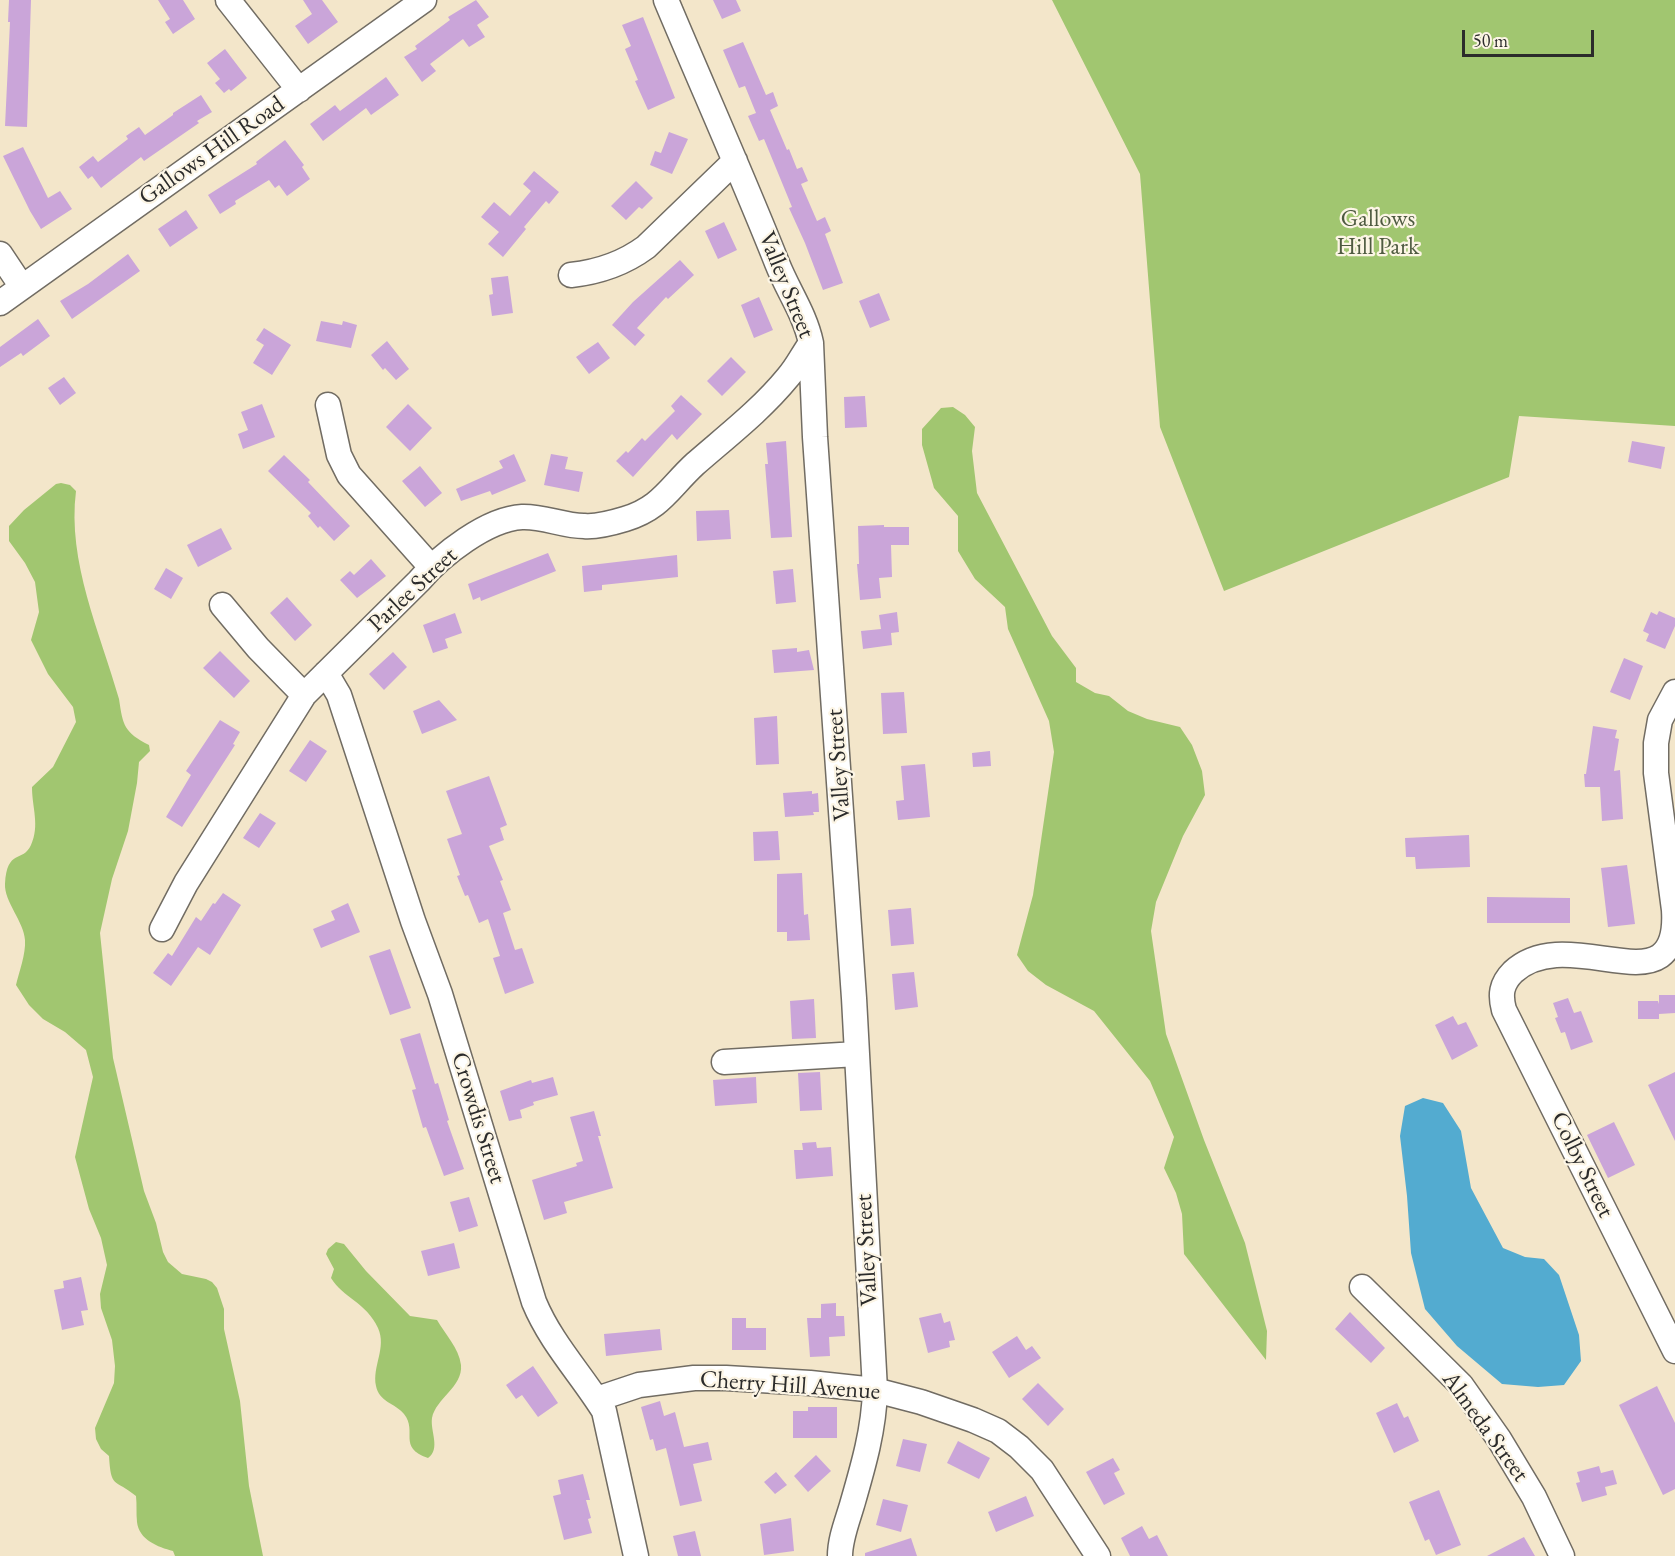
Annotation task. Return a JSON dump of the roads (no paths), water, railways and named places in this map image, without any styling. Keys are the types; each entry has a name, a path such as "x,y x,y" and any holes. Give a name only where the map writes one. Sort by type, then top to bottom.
{"street":[{"path":"228,0 299,90"},
{"name":"Gallows Hill Road","path":"0,303 424,0"},
{"name":"Valley Street","path":"666,0 784,282 808,328 811,343 815,437 857,1054 874,1389 874,1408 866,1454 843,1534 840,1556"},
{"path":"571,275 605,269 634,256 735,161"},
{"path":"0,254 22,286"},
{"name":"Parlee Street","path":"162,929 186,883 304,694 431,567 478,534 508,519 523,517 585,526 626,519 646,510 661,501 693,467 767,400 790,375 811,343"},
{"path":"328,405 339,455 349,475 431,567"},
{"path":"222,605 258,648 304,694"},
{"name":"Crowdis Street","path":"326,673 339,695 413,921 440,994 534,1302 554,1343 604,1411 636,1556"},
{"name":"Colby Street","path":"1675,692 1660,720 1656,743 1656,773 1675,925 1667,950 1658,958 1630,962 1578,955 1542,957 1515,970 1507,978 1500,996 1504,1010 1675,1351"},
{"path":"724,1062 857,1054"},
{"name":"Almeda Street","path":"1362,1287 1410,1337 1461,1384 1499,1439 1534,1497 1562,1556"},
{"name":"Cherry Hill Avenue","path":"597,1399 639,1385 694,1378 800,1382 874,1389 896,1394 966,1417 998,1431 1012,1442 1042,1470 1098,1556"}],"water":[{"path":"1423,1098 1443,1103 1461,1131 1471,1188 1503,1248 1525,1257 1544,1259 1559,1275 1579,1335 1581,1361 1564,1385 1538,1387 1502,1384 1457,1346 1425,1309 1411,1253 1400,1136 1405,1106"}],"park label":[{"name":"Gallows Hill Park","path":"1378,233"}]}
